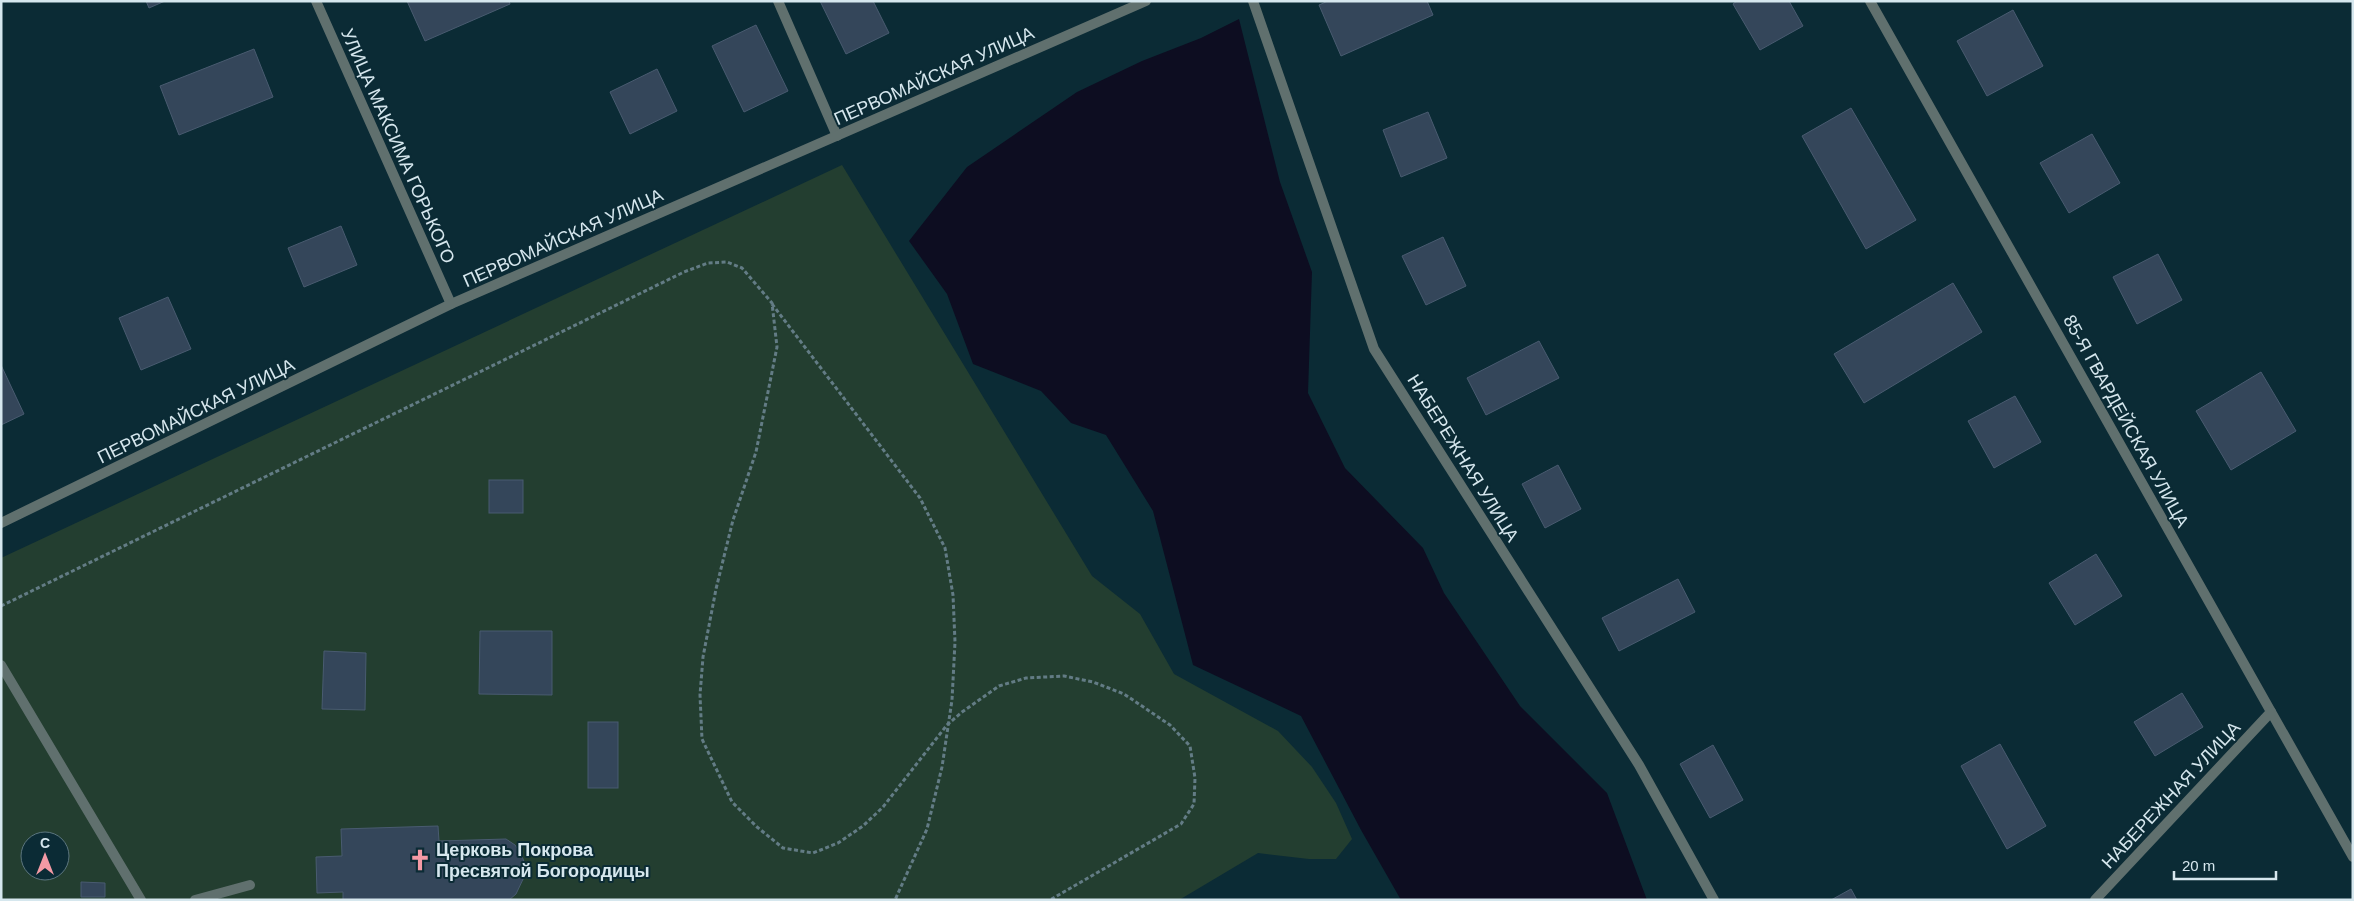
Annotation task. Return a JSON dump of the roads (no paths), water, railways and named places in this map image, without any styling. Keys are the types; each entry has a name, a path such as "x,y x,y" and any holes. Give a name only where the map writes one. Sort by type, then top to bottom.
{"street":[{"name":"УЛИЦА МАКСИМА ГОРЬКОГО","path":"316,1 451,304"},
{"path":"778,1 837,136"},
{"name":"ПЕРВОМАЙСКАЯ УЛИЦА","path":"1,523 451,304 1146,1"},
{"name":"НАБЕРЕЖНАЯ УЛИЦА","path":"1254,1 1374,349 1639,765 1714,900"},
{"name":"85-Я ГВАРДЕЙСКАЯ УЛИЦА","path":"1870,1 2353,857"},
{"path":"1,665 141,900"},
{"name":"НАБЕРЕЖНАЯ УЛИЦА","path":"2095,900 2271,712"},
{"path":"195,900 250,885"}],"water":[{"path":"1239,19 1280,182 1312,272 1308,393 1345,468 1423,548 1444,593 1520,706 1607,793 1647,900 1401,900 1361,830 1301,716 1193,665 1153,511 1106,435 1071,423 1041,391 973,364 947,294 909,241 967,167 1077,92 1142,61 1201,38"}],"place":[{"name":"Церковь Покрова Пресвятой Богородицы","path":"420,860"}]}
